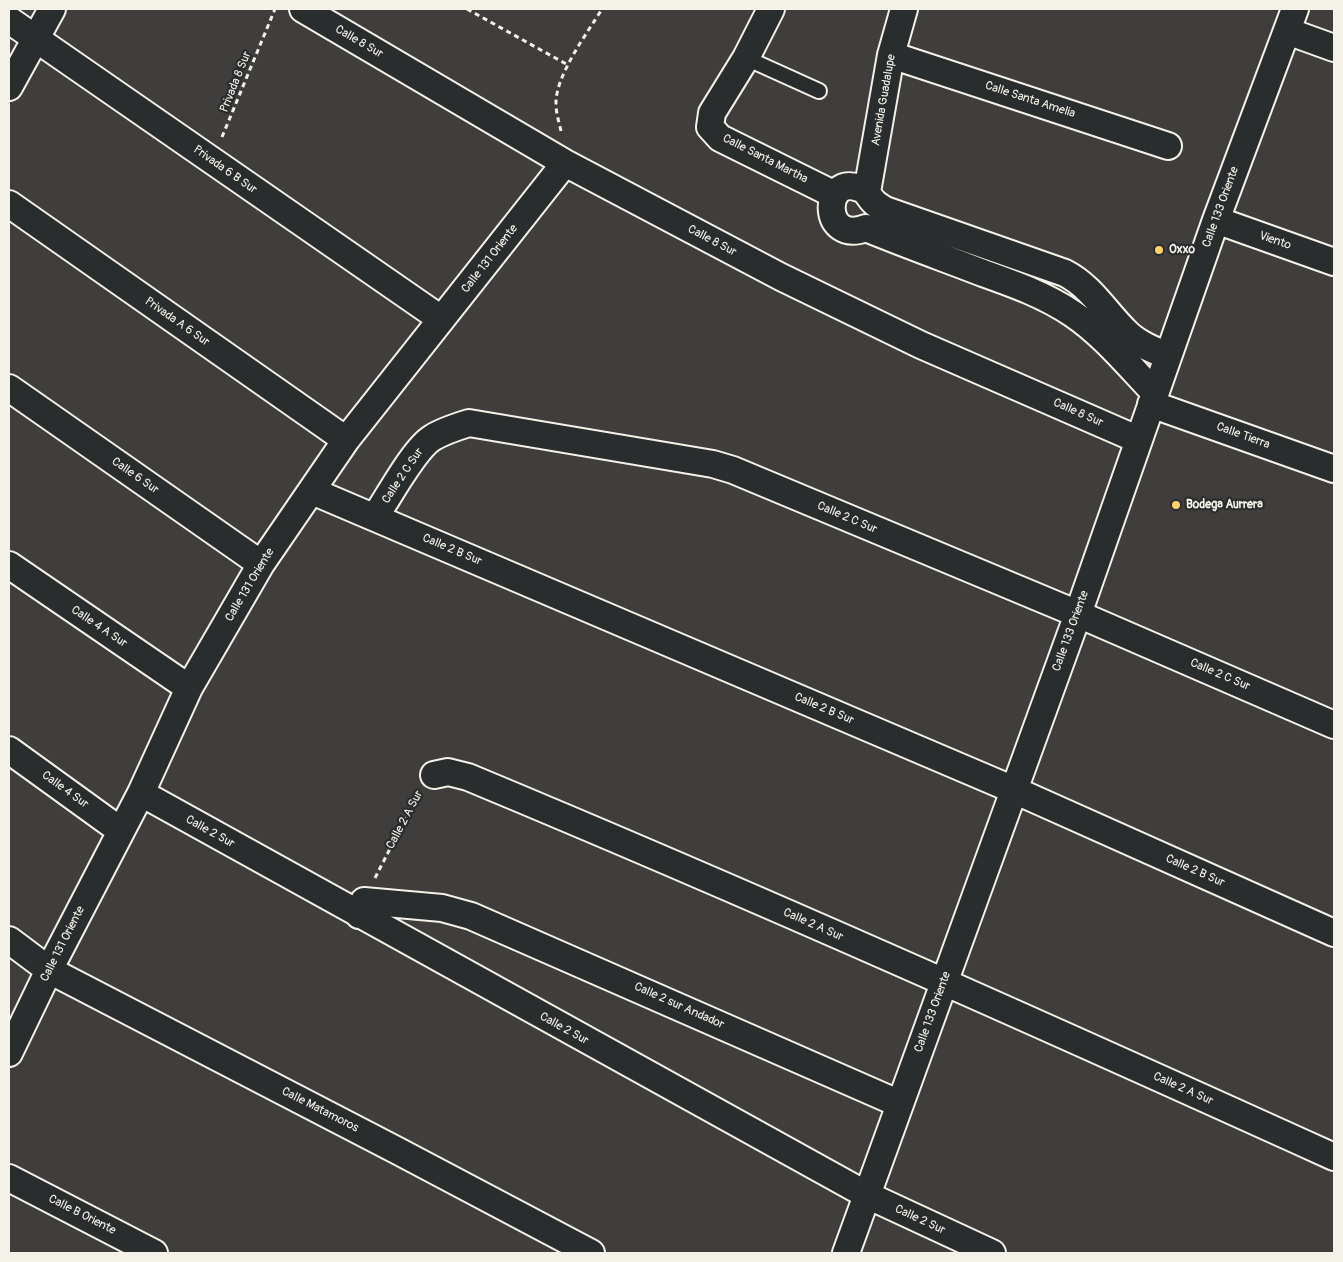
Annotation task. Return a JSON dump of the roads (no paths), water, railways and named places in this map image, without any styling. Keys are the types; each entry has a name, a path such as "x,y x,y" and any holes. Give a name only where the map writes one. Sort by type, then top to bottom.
{"street":[{"path":"9,15 12,9"},
{"path":"9,87 52,9"},
{"name":"Calle 8 Sur","path":"302,9 566,163 781,276 921,345 1139,440"},
{"name":"Calle Santa Martha","path":"771,9 746,58 712,113 710,126 720,138 833,202"},
{"name":"Avenida Guadalupe","path":"867,192 891,54 904,9"},
{"name":"Privada 6 B Sur","path":"9,20 442,319"},
{"path":"1291,20 1334,48"},
{"name":"Calle 133 Oriente","path":"846,1253 1078,614 1216,220 1291,20"},
{"name":"Calle Santa Amelia","path":"891,54 1168,146"},
{"name":"Calle 131 Oriente","path":"9,1053 49,970 141,793 189,688 261,564 346,440 566,163"},
{"path":"1153,398 1113,349 1086,323 1071,313 1035,293 866,228 858,230 844,228 837,223 833,202 842,189 850,186 859,187 867,192 873,202 885,210 1065,274 1078,280 1090,291 1128,334 1148,347 1168,356"},
{"name":"Privada A 6 Sur","path":"9,204 346,440"},
{"name":"Viento","path":"1216,220 1334,262"},
{"path":"1071,313 1090,291"},
{"name":"Calle 6 Sur","path":"9,388 261,564"},
{"name":"Calle Tierra","path":"1153,398 1334,469"},
{"name":"Calle 2 C Sur","path":"375,517 419,450 431,438 469,423 713,464 733,470 1078,614 1334,725"},
{"name":"Calle 2 B Sur","path":"312,491 1014,790 1334,933"},
{"name":"Calle 4 A Sur","path":"9,565 189,688"},
{"name":"Calle 4 Sur","path":"9,750 121,831"},
{"name":"Calle 2 A Sur","path":"434,775 448,772 468,777 614,838 944,982 1334,1158"},
{"name":"Calle 2 Sur","path":"141,793 361,908 867,1195 992,1253"},
{"name":"Calle 2 sur Andador","path":"361,908 442,908 471,916 621,980 900,1104"},
{"name":"Calle Matamoros","path":"9,940 49,970 591,1253"},
{"name":"Calle B Oriente","path":"9,1178 154,1253"}],"lane":[{"path":"746,58 819,91"}],"place":[{"name":"Oxxo","path":"1159,250"},
{"name":"Bodega Aurrera","path":"1176,505"}]}
